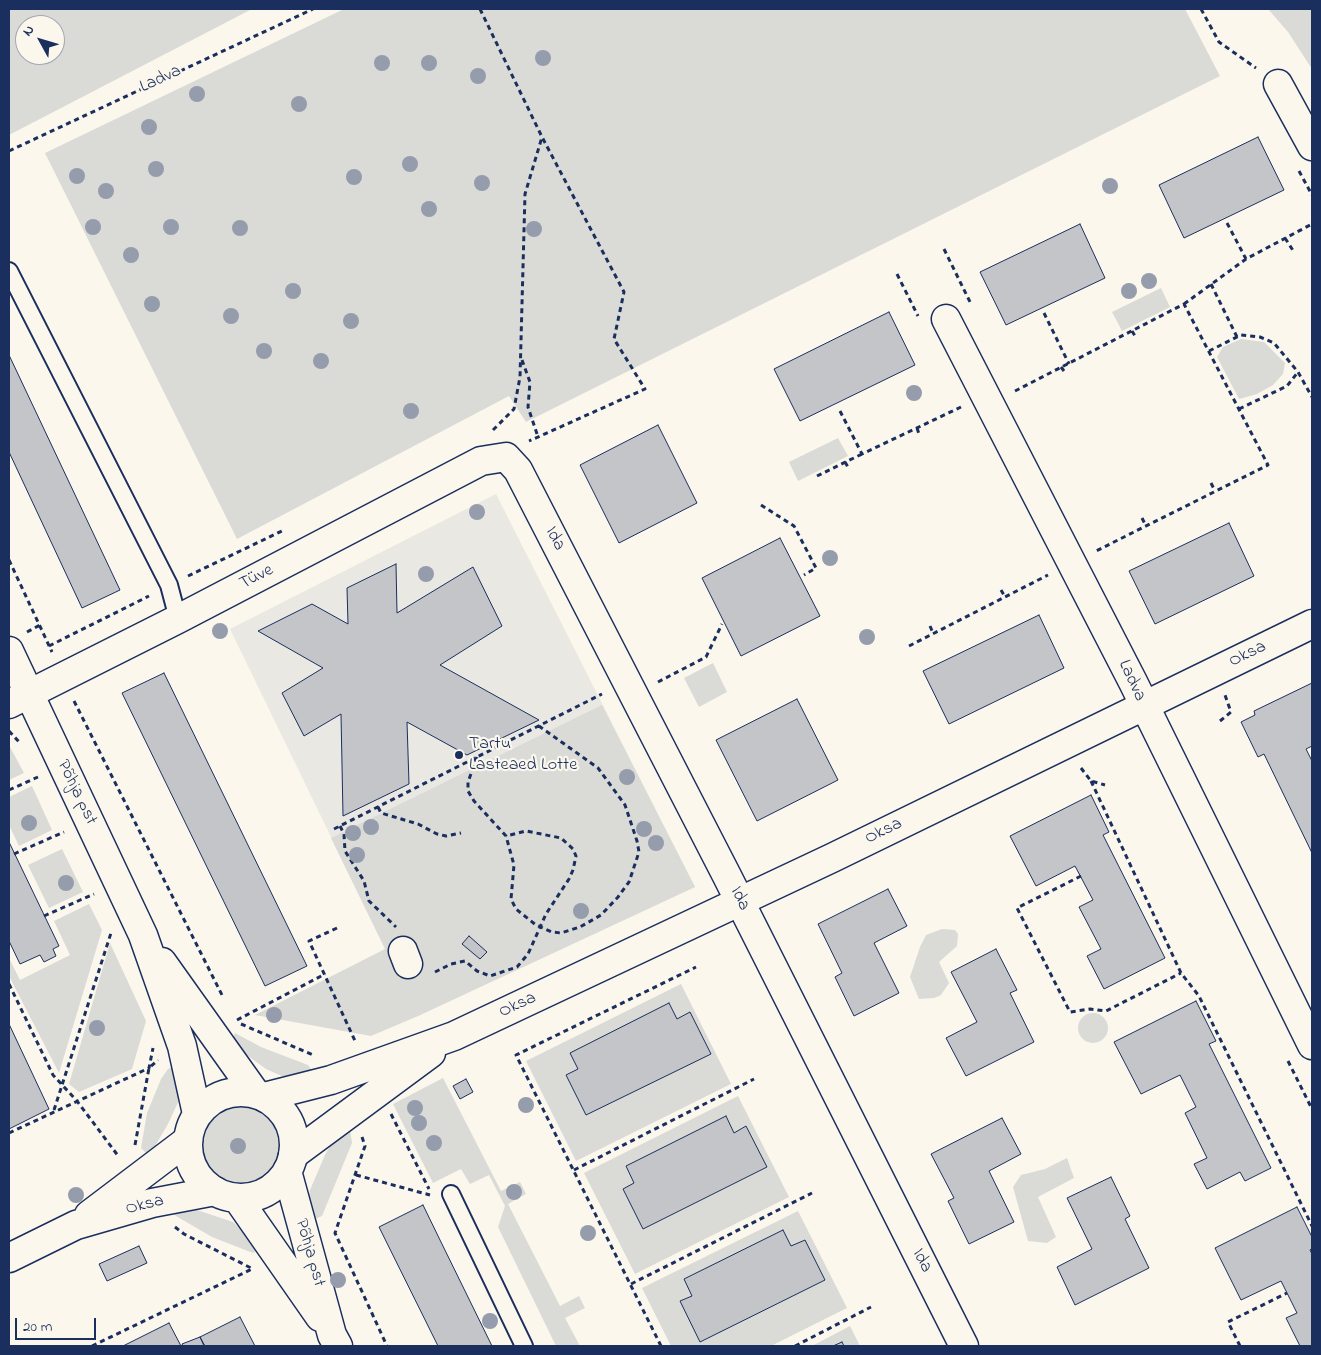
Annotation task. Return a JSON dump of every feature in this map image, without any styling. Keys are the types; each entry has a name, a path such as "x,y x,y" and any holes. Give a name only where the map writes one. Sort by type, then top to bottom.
{"street":[{"path":"1278,84 1312,146"},
{"name":"Ladva","path":"946,319 1128,674 1142,706 1312,1045"},
{"name":"Tüve","path":"19,699 178,619 481,461 509,443"},
{"name":"Ida","path":"509,443 518,470 964,1346"},
{"name":"Oksa","path":"260,1095 331,1080 454,1036 832,858 1312,624"},
{"name":"Põhja pst","path":"9,651 19,699 143,935 182,1046 197,1114"},
{"name":"Põhja pst","path":"143,935 260,1095"},
{"name":"Oksa","path":"290,1163 352,1111 454,1036"},
{"path":"234,1092 260,1095 276,1105 285,1115 292,1128 294,1141 290,1163 266,1192 252,1197 226,1194 197,1175 188,1152 191,1126 197,1114 205,1106 223,1095 234,1092"},
{"name":"Oksa","path":"76,1225 188,1140"},
{"name":"Põhja pst","path":"290,1163 335,1341"},
{"name":"Oksa","path":"9,1258 76,1225 152,1203 226,1194"},
{"name":"Põhja pst","path":"226,1194 335,1341"}],"lane":[{"path":"9,271 170,585 178,619"},
{"path":"451,1194 524,1346"}],"path":[{"name":"Ladva","path":"9,151 313,9"},
{"path":"480,9 542,136 624,292 614,339 645,389 529,442 509,443 493,430"},
{"path":"1202,9 1219,42 1278,84"},
{"path":"485,434 493,430 514,409 520,377 525,194 542,136"},
{"path":"1227,224 1246,259"},
{"path":"1015,391 1184,304 1246,259 1312,224"},
{"path":"1285,238 1294,252"},
{"path":"1211,284 1237,338"},
{"path":"1096,551 1268,465 1184,304"},
{"path":"1044,313 1069,364"},
{"path":"1132,330 1135,336"},
{"path":"1209,351 1241,335 1260,337 1274,343 1298,372 1312,398"},
{"path":"520,358 530,382 528,407 538,437"},
{"path":"1061,367 1064,371"},
{"path":"1239,409 1287,386 1298,372"},
{"path":"817,476 964,405"},
{"path":"840,411 862,454"},
{"path":"916,428 919,434"},
{"path":"529,442 533,449"},
{"path":"845,462 849,468"},
{"path":"1211,483 1215,491"},
{"path":"761,505 794,526 816,568 804,575"},
{"path":"1142,518 1146,526"},
{"path":"49,646 285,530"},
{"path":"9,560 49,646 61,677 222,996"},
{"path":"909,646 1048,574"},
{"path":"1001,590 1005,597"},
{"path":"657,682 706,657 722,624"},
{"path":"930,626 934,633"},
{"path":"652,674 662,691"},
{"path":"334,829 602,693 606,702"},
{"path":"1220,721 1231,712 1225,694"},
{"path":"477,757 468,782 468,791 474,801 506,836 514,864 511,899 525,918 539,927 561,933 580,926 601,915 618,897 629,882 639,852 625,805 608,779 598,768 539,726"},
{"path":"1080,765 1091,781 1181,973 1199,996 1312,1226"},
{"path":"9,790 38,776"},
{"path":"1091,781 1105,784"},
{"path":"378,807 380,813 418,824 437,834 446,836 461,833"},
{"path":"340,826 344,834 345,852 364,881 370,901 394,923 413,972 421,976 464,961 483,974 496,975 517,967 522,963 539,927 574,870 576,856 568,843 554,836 526,831 506,836"},
{"path":"14,854 65,832"},
{"path":"1081,876 1017,908 1070,1012 1090,1009 1106,1011 1181,973"},
{"path":"44,916 96,893"},
{"path":"54,1111 113,927"},
{"path":"337,928 309,941 360,1050"},
{"path":"661,1346 632,1284 516,1055 696,967"},
{"path":"235,1022 325,974"},
{"path":"9,984 52,1075 77,1101 119,1157 125,1158"},
{"path":"231,1013 235,1022 322,1059 331,1080"},
{"path":"9,1133 149,1068"},
{"path":"574,1170 754,1079"},
{"path":"356,1175 432,1195 389,1109"},
{"path":"352,1111 358,1120 364,1146 356,1175 335,1233 387,1346"},
{"path":"632,1284 812,1193"},
{"path":"92,1346 253,1268"},
{"path":"1240,1346 1228,1322 1287,1293"},
{"path":"795,1346 871,1307"}],"shaded area":[{"path":"9,9 252,9 9,135"},
{"path":"344,9 1185,9 1220,76 526,422 509,396 237,539 45,153"},
{"path":"1268,9 1312,9 1312,69 1288,32"},
{"path":"1161,288 1170,307 1122,331 1112,312"},
{"path":"1241,339 1264,342 1285,363 1283,374 1273,385 1257,394 1239,399 1217,357 1223,347"},
{"path":"838,438 848,456 798,481 789,462"},
{"name":"Tartu Lasteaed Lotte","path":"496,494 695,887 418,1016 230,629"},
{"path":"713,663 727,692 699,707 684,678"},
{"path":"602,705 695,887 371,1036 255,1015 385,949 331,838"},
{"path":"9,745 24,773 9,780"},
{"path":"32,786 52,830 19,846 9,825 9,797"},
{"path":"62,849 83,892 49,908 28,865"},
{"path":"89,904 102,930 59,1073 9,976 9,958 20,980 70,955 54,921"},
{"path":"942,929 955,930 958,934 957,946 939,962 949,983 941,995 934,998 919,999 910,977 926,935"},
{"path":"110,943 146,1021 132,1069 79,1092 69,1084"},
{"path":"681,984 731,1084 576,1161 526,1061"},
{"path":"1093,1013 1104,1017 1108,1028 1104,1039 1093,1043 1082,1039 1078,1028 1082,1017"},
{"path":"235,1033 261,1047 308,1065 315,1075 284,1077 266,1069 240,1050 233,1038"},
{"path":"174,1066 181,1096 168,1124 149,1156 141,1148 147,1113 161,1079 168,1069"},
{"path":"443,1078 501,1191 520,1182 526,1194 508,1204 560,1306 579,1296 585,1308 565,1318 580,1346 556,1346 498,1227 505,1206 489,1175 470,1184 461,1169 433,1183 393,1104"},
{"path":"738,1096 789,1197 635,1274 584,1173"},
{"path":"242,1101 259,1104 267,1108 279,1120 283,1128 286,1145 283,1162 279,1170 267,1182 259,1186 242,1189 225,1186 217,1182 205,1170 201,1162 198,1145 201,1128 205,1120 217,1108 225,1104"},
{"path":"349,1123 352,1143 322,1216 309,1222 307,1206 310,1190 325,1155 340,1128"},
{"path":"1067,1158 1074,1178 1038,1197 1056,1237 1047,1243 1028,1241 1013,1187 1021,1175 1045,1169"},
{"path":"179,1204 233,1222 261,1248 253,1253 212,1237 176,1216 167,1205"},
{"path":"798,1211 847,1308 771,1346 671,1346 642,1288"},
{"path":"850,1326 860,1346 812,1346"}],"building":[{"path":"1258,137 1284,190 1184,238 1159,185"},
{"path":"1080,224 1105,278 1006,325 980,272"},
{"path":"889,312 915,365 800,421 774,369"},
{"path":"9,355 120,590 82,608 9,452"},
{"path":"658,425 697,503 619,543 580,465"},
{"path":"1229,523 1254,576 1155,624 1129,571"},
{"path":"780,538 820,616 741,656 702,578"},
{"name":"Tartu Lasteaed Lotte","path":"396,564 397,613 473,567 502,626 440,665 539,720 467,755 407,722 409,784 343,816 341,714 304,736 282,693 323,668 258,631 312,604 348,624 347,588"},
{"path":"1039,615 1064,668 949,724 923,671"},
{"path":"164,673 307,966 265,986 122,693"},
{"path":"1312,683 1312,746 1306,749 1312,761 1312,853 1264,754 1258,757 1241,722 1255,715 1254,711"},
{"path":"797,699 838,780 757,821 716,740"},
{"path":"1091,795 1109,832 1103,835 1165,958 1104,989 1087,956 1101,949 1079,907 1093,900 1075,866 1036,886 1010,836"},
{"path":"9,842 59,946 53,949 56,956 44,962 40,955 20,964 9,941"},
{"path":"888,889 907,926 874,943 899,993 854,1016 835,977 842,973 818,924"},
{"path":"469,936 487,952 480,959 462,944"},
{"path":"996,949 1017,990 1010,993 1034,1042 966,1076 946,1038 977,1022 951,972"},
{"path":"1196,1001 1216,1041 1209,1044 1271,1168 1245,1181 1240,1172 1207,1189 1194,1164 1207,1158 1185,1113 1196,1107 1180,1075 1141,1094 1114,1042"},
{"path":"669,1003 677,1019 690,1012 711,1054 586,1115 566,1075 578,1069 570,1053"},
{"path":"9,1024 49,1109 9,1129"},
{"path":"466,1079 473,1092 460,1099 453,1086"},
{"path":"726,1116 734,1133 746,1126 767,1167 643,1229 623,1189 634,1183 626,1166"},
{"path":"1002,1118 1021,1154 989,1171 1014,1222 969,1244 948,1201 954,1198 931,1154"},
{"path":"1111,1177 1130,1216 1125,1219 1149,1268 1075,1305 1057,1267 1092,1249 1067,1198"},
{"path":"423,1205 492,1346 438,1346 379,1227"},
{"path":"1297,1207 1312,1237 1312,1248 1310,1250 1312,1254 1312,1346 1300,1346 1286,1318 1297,1313 1281,1281 1241,1300 1215,1248"},
{"path":"783,1230 791,1246 805,1240 825,1280 700,1342 680,1301 692,1296 684,1279"},
{"path":"139,1246 147,1263 107,1281 99,1264"},
{"path":"240,1317 255,1346 205,1346 200,1337"},
{"path":"169,1323 181,1346 123,1346"},
{"path":"200,1337 204,1346 183,1346 182,1344"},
{"path":"842,1342 844,1346 833,1346"}],"place":[{"name":"Tartu Lasteaed Lotte","path":"459,755"}]}
